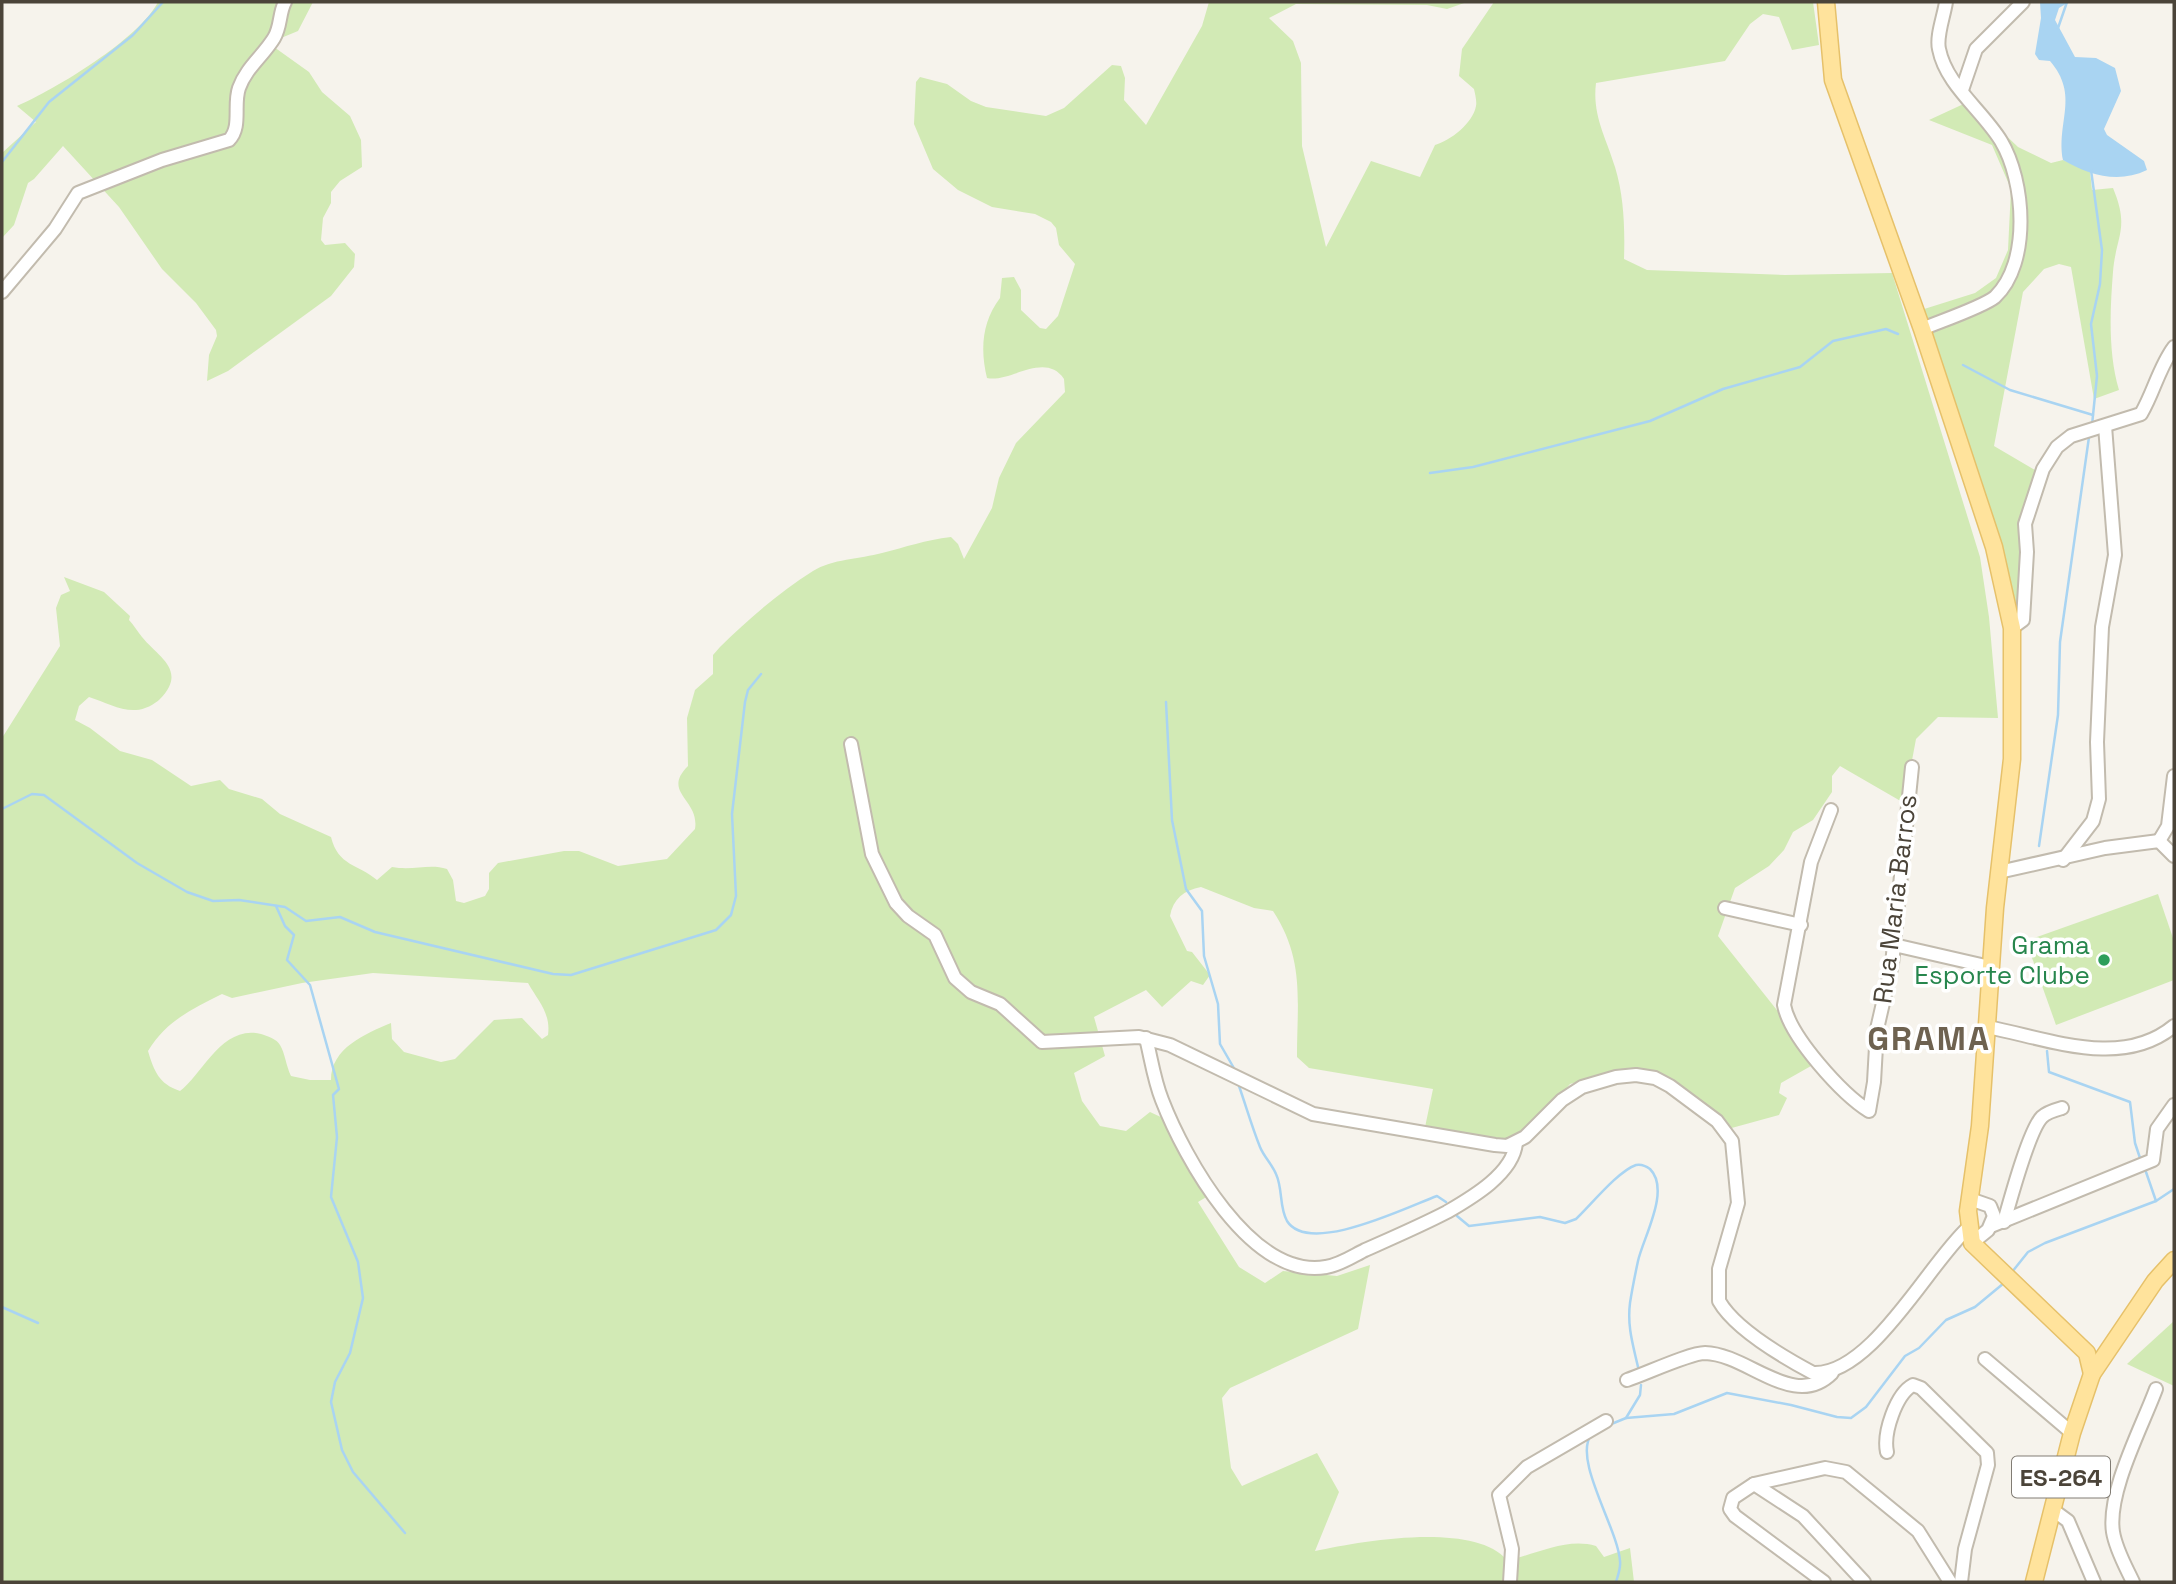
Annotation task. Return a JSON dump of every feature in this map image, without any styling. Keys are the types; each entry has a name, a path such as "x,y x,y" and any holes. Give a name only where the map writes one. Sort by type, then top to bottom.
{"main road":[{"path":"1826,2 1833,80 1922,329 1994,547 2012,628 2012,759 1990,967 1980,1126 1970,1199 1970,1235 2008,1277 2087,1353 2092,1374"},
{"path":"2092,1374 2155,1280 2174,1261"},
{"name":"ES-264","path":"2035,1582 2072,1433 2092,1374"}],"street":[{"path":"2,292 55,229 78,193 162,160 229,140 237,128 236,101 239,87 252,65 274,39 285,2"},
{"path":"1922,329 1994,298 2010,275 2022,230 2016,183 2002,143 1949,76 1938,47 1946,2"},
{"path":"1962,90 1976,49 2022,2"},
{"path":"2012,628 2023,620 2028,552 2025,523 2043,469 2057,447 2071,436 2141,414 2154,391 2163,362 2174,348"},
{"path":"2063,860 2093,821 2099,799 2097,742 2102,627 2115,555 2105,426"},
{"path":"851,744 874,861 901,910 937,939 954,978 971,992 1000,1004 1042,1042 1146,1038 1170,1045 1279,1099 1331,1119 1483,1144 1516,1143"},
{"name":"Rua Maria Barros","path":"1831,810 1811,862 1801,925 1784,998 1785,1011 1822,1065 1847,1095 1869,1111 1874,1082 1877,1029 1894,945 1912,767"},
{"path":"2159,841 2168,826 2174,776"},
{"path":"1999,872 2063,860 2105,848 2159,841"},
{"path":"2159,841 2174,856"},
{"path":"1725,908 1801,925"},
{"path":"1894,945 1990,967"},
{"path":"1987,1027 2111,1051 2147,1043 2174,1026"},
{"path":"1146,1038 1161,1099 1204,1181 1245,1234 1289,1263 1326,1267 1469,1200 1512,1157 1516,1143 1572,1092 1616,1077 1644,1075 1661,1080 1725,1128 1732,1141 1738,1203 1719,1269 1716,1292 1719,1301 1740,1324 1792,1362 1813,1373 1837,1367"},
{"path":"1628,1380 1708,1353 1800,1387 1818,1384 1837,1367 1869,1346 1892,1323 1947,1249 1970,1235 2153,1160 2157,1129 2174,1105"},
{"path":"1998,1224 2038,1122 2046,1114 2062,1108"},
{"path":"1970,1199 1993,1209 1998,1224"},
{"path":"1985,1359 2072,1433"},
{"path":"1887,1452 1886,1442 1894,1412 1908,1387 1913,1385 1921,1388 1987,1453 1989,1465 1965,1549 1961,1582"},
{"path":"2133,1582 2114,1538 2113,1520 2127,1460 2156,1389"},
{"path":"1510,1582 1513,1555 1498,1502 1501,1491 1527,1467 1606,1421"},
{"path":"1820,1580 1731,1512 1731,1500 1749,1487 1825,1468 1851,1474 1918,1531 1950,1582"},
{"path":"1749,1487 1803,1516 1864,1582"},
{"path":"2053,1510 2067,1521 2094,1582"}],"green space":[{"path":"158,2 313,2 298,31 281,38 274,47 309,72 322,92 350,116 361,140 362,167 340,181 331,192 331,203 323,218 321,240 325,245 345,243 355,254 354,267 331,296 228,371 207,381 209,355 217,336 216,330 196,303 162,269 119,207 63,146 28,183 14,225 2,238 2,153 36,122 17,106 95,62 133,31"},
{"path":"1209,2 1467,2 1447,9 1427,5 1296,4 1269,18 1293,41 1301,63 1302,146 1326,247 1371,161 1420,177 1435,145 1466,125 1474,112 1476,100 1474,89 1459,76 1462,49 1494,2 1813,2 1819,45 1792,50 1779,17 1763,14 1750,24 1725,61 1596,83 1598,116 1620,189 1624,259 1647,270 1785,275 1892,273 1980,557 1989,617 1998,718 1938,717 1916,739 1904,803 1840,766 1832,776 1832,792 1813,820 1793,832 1784,850 1769,866 1735,888 1718,936 1818,1062 1781,1083 1779,1093 1787,1098 1779,1115 1728,1129 1647,1071 1602,1075 1570,1084 1512,1154 1424,1132 1433,1089 1309,1068 1297,1057 1298,999 1295,964 1283,929 1273,911 1254,908 1201,887 1180,896 1170,916 1187,951 1192,952 1210,975 1203,985 1191,981 1162,1007 1146,990 1094,1017 1105,1056 1074,1073 1082,1101 1100,1126 1126,1131 1150,1112 1165,1119 1208,1196 1198,1202 1239,1267 1265,1283 1283,1271 1337,1276 1370,1265 1358,1329 1230,1388 1222,1398 1231,1468 1242,1486 1317,1453 1339,1492 1315,1551 1416,1537 1470,1541 1491,1548 1507,1560 1562,1545 1596,1546 1604,1557 1630,1548 1634,1582 2,1582 2,738 60,646 56,608 61,595 70,591 64,577 104,592 130,616 129,620 171,672 168,689 160,699 149,706 130,710 89,697 79,706 75,720 120,751 152,760 191,786 220,780 229,789 262,799 280,814 331,837 338,854 377,880 392,867 447,869 453,880 456,901 464,903 485,896 489,889 489,873 498,863 564,851 579,851 618,866 667,859 695,829 692,810 678,783 688,766 687,718 695,690 713,674 713,655 765,606 821,567 951,537 958,544 964,559 992,508 999,478 1016,443 1065,392 1064,379 1056,371 1047,368 987,378 983,346 989,317 1000,298 1002,278 1014,277 1021,290 1021,310 1040,328 1046,329 1058,316 1075,264 1059,245 1056,228 1051,222 1035,214 992,207 958,190 933,169 914,124 916,82 920,77 947,84 971,101 986,107 1046,116 1064,108 1112,65 1121,66 1125,78 1124,100 1146,125 1202,26","holes":["373,973 528,983 546,1014 548,1035 542,1039 522,1018 494,1020 455,1059 441,1062 404,1052 392,1039 391,1023 361,1037 343,1051 337,1059 331,1080 310,1080 291,1076 277,1041 261,1034 247,1033 224,1043 180,1091 162,1081 148,1051 171,1024 222,994 232,998 302,983"]},
{"path":"1970,101 2018,147 2051,163 2063,160 2090,172 2092,190 2113,188 2121,213 2113,272 2111,316 2111,346 2119,390 2094,399 2071,267 2059,264 2044,269 2023,292 1994,446 2040,473 2021,514 2017,635 1921,310 1975,293 1996,278 2008,250 2011,189 1992,145 1929,120"},
{"name":"Grama Esporte Clube","path":"2158,894 2174,941 2174,980 2056,1025 2026,941"},
{"path":"2174,1321 2174,1386 2127,1364"}],"water":[{"path":"2040,2 2069,2 2059,8 2055,20 2075,57 2096,58 2115,68 2121,91 2104,129 2107,135 2144,161 2147,170 2125,176 2104,176 2063,160 2064,86 2050,61 2039,60 2035,54 2041,18"}],"waterway":[{"path":"2,162 49,102 133,35 163,2"},
{"path":"2058,28 2067,2"},
{"path":"2091,170 2102,250 2100,284 2091,324 2097,376 2092,425"},
{"path":"1430,473 1473,467 1650,421 1723,389 1800,367 1833,341 1886,329 1898,334"},
{"path":"1963,365 2010,390 2093,415"},
{"path":"2039,846 2058,715 2060,642 2089,437"},
{"path":"2,809 32,794 44,795 137,863 187,892 213,901 239,900 285,907 306,921 340,917 375,932 553,974 571,975 716,930 731,915 736,896 732,814 745,702 748,690 761,674"},
{"path":"1166,702 1172,820 1186,889 1202,911 1204,956 1218,1004 1220,1044 1235,1070"},
{"path":"276,906 285,926 294,935 287,960 310,985 339,1089 333,1095 337,1137 331,1197 358,1262 363,1298 350,1353 335,1382 331,1402 342,1450 353,1472 405,1533"},
{"path":"2047,1051 2049,1072 2130,1102 2135,1143 2141,1161"},
{"path":"1239,1086 1260,1147 1278,1180 1287,1221 1299,1230 1316,1233 1336,1231 1359,1226 1437,1196 1446,1202"},
{"path":"1457,1216 1469,1226 1540,1217 1565,1223 1576,1219 1613,1181 1629,1169 1636,1165 1650,1169 1656,1178 1657,1201 1638,1261 1629,1311 1638,1367"},
{"path":"2146,1172 2156,1201"},
{"path":"2012,1272 2028,1252 2045,1243 2156,1201 2174,1189"},
{"path":"1609,1425 1626,1418 1674,1414 1727,1393 1851,1418 1866,1407 1905,1356 1919,1348 1946,1320 1975,1307 2004,1283"},
{"path":"2,1307 38,1323"},
{"path":"1626,1418 1640,1395 1641,1385"},
{"path":"1591,1435 1587,1446 1588,1461 1617,1547 1620,1564 1616,1582"}],"place":[{"name":"Grama Esporte Clube","path":"2104,960"}],"district":[{"name":"GRAMA","path":"1929,1039"}]}
